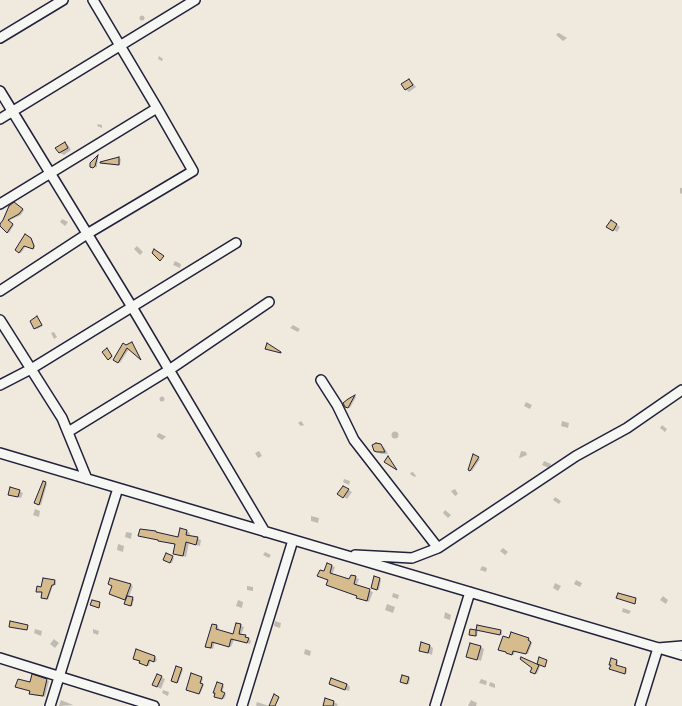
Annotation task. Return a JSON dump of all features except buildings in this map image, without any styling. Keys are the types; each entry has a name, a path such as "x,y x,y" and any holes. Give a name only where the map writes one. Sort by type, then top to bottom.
{"street":[{"path":"0,38 63,0"},
{"path":"0,291 87,234 193,171 93,0"},
{"path":"0,119 195,0"},
{"path":"0,91 132,307 265,532"},
{"path":"0,204 157,108"},
{"path":"0,385 31,369 236,243"},
{"path":"68,432 169,370 269,302"},
{"path":"0,320 62,418 87,479"},
{"path":"321,380 337,405 354,440 438,548"},
{"path":"340,554 412,558 438,548 576,456 626,428 682,390"},
{"path":"0,453 682,655"},
{"path":"50,706 118,488"},
{"path":"242,706 293,540"},
{"path":"435,706 470,592"},
{"path":"658,648 682,646"},
{"path":"640,706 658,648"},
{"path":"0,658 154,706"}]}
